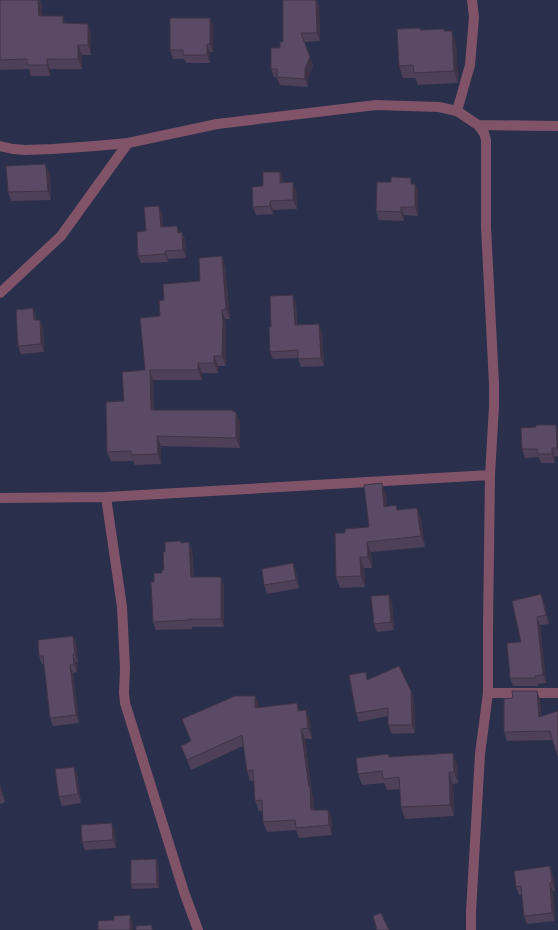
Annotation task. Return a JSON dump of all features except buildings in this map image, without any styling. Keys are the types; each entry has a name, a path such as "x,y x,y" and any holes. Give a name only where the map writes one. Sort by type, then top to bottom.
{"street":[{"path":"457,111 470,64 474,17 472,0"},
{"path":"0,146 25,150 88,147 128,143 217,124 376,106 439,107 457,111 478,125 484,133 486,140 486,227 494,406 490,475 488,693 480,754 471,930"},
{"path":"478,125 558,126"},
{"path":"0,292 61,236 128,143"},
{"path":"0,498 106,497 490,475"},
{"path":"106,497 122,607 125,703 184,892 198,930"},
{"path":"488,693 558,693"}]}
